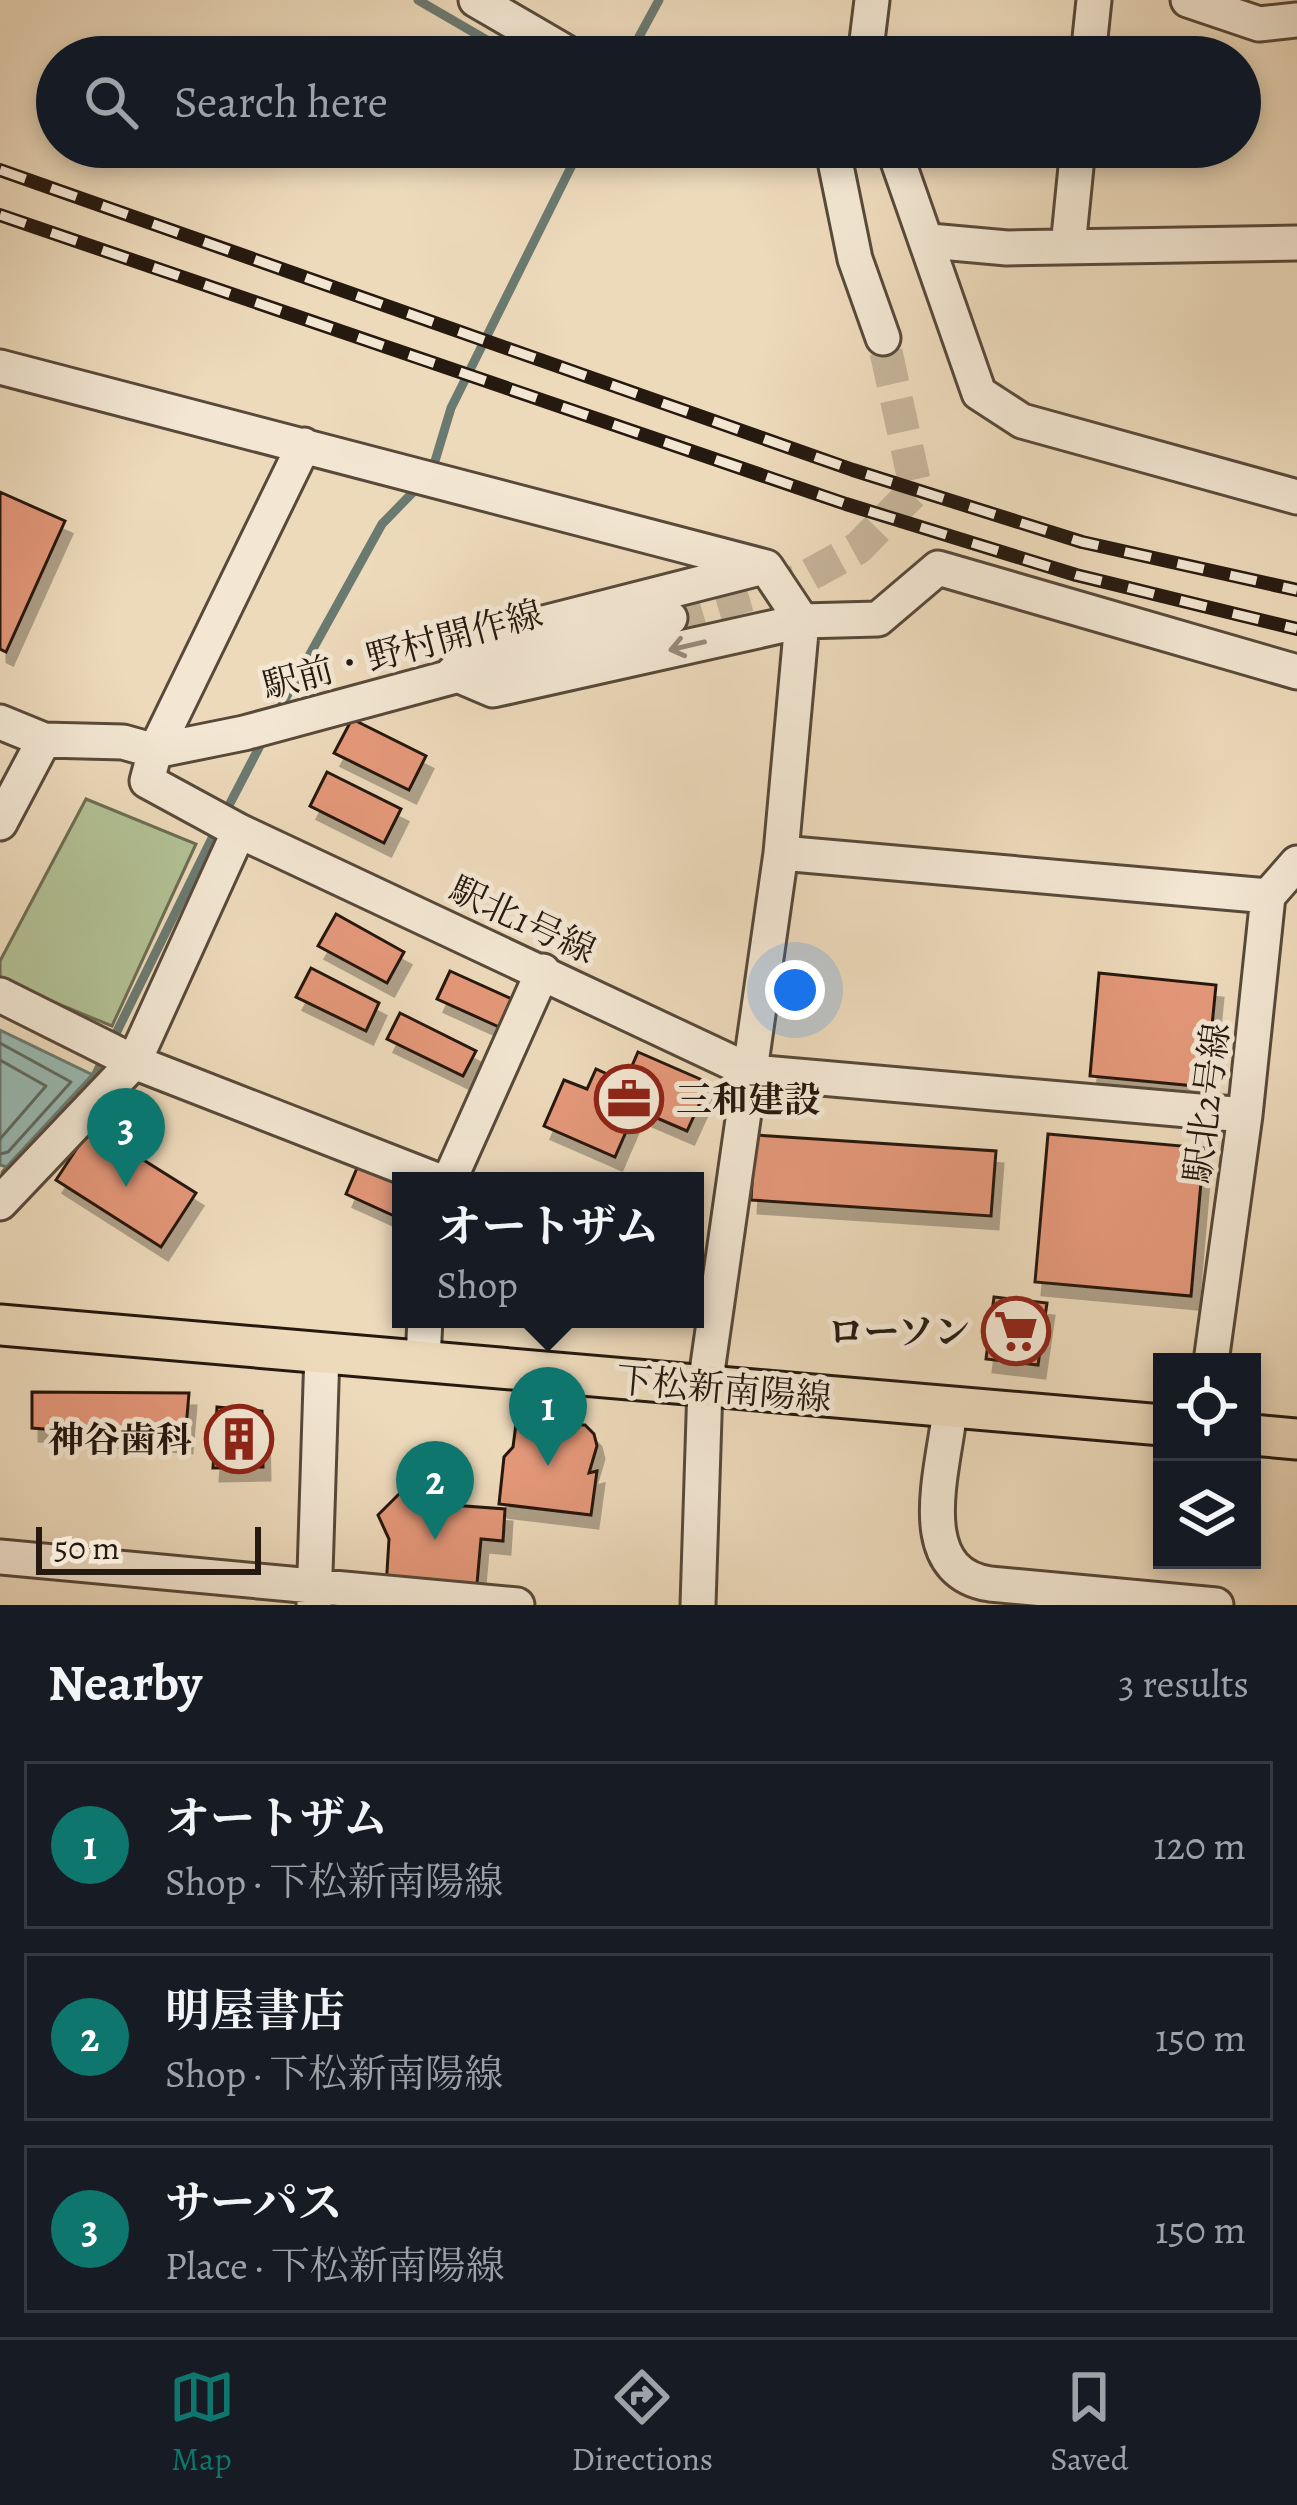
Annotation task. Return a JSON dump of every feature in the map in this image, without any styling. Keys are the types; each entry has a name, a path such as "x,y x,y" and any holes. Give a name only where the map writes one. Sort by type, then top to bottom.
{"main road":[{"name":"下松新南陽線","path":"0,1324 1153,1424"},
{"path":"1261,1436 1297,1439"}],"street":[{"path":"476,0 538,36"},
{"path":"868,36 872,0"},
{"path":"1090,36 1094,0"},
{"path":"1188,0 1259,25 1297,20"},
{"path":"836,168 855,259 883,338"},
{"path":"900,168 930,241 979,393 1022,421 1297,497"},
{"path":"1068,248 1076,168"},
{"path":"930,241 1068,248 1297,243"},
{"path":"0,367 766,567 802,621 781,853 705,1386 698,1605"},
{"path":"0,722 44,740 124,742 155,751 304,446"},
{"path":"766,567 485,638 453,673 493,690 802,621 878,619 938,568 1297,672"},
{"name":"駅前・野村開作線","path":"155,751 244,734 453,673 670,618"},
{"path":"0,823 44,740"},
{"name":"駅北1号線","path":"155,751 147,781 238,831 752,1072"},
{"path":"4,1192 134,1062 238,831"},
{"path":"781,853 1268,896 1297,863"},
{"name":"駅北2号線","path":"1211,1353 1245,1115 1268,896"},
{"path":"453,1172 543,971"},
{"path":"0,995 134,1062 416,1172"},
{"path":"752,1072 1245,1115"},
{"path":"423,1359 425,1328"},
{"path":"315,1596 322,1352"},
{"path":"950,1408 936,1518 941,1552 953,1569 969,1580 990,1584 1216,1605"},
{"path":"0,1557 315,1596 517,1605"}],"green space":[{"path":"86,799 196,844 112,1026 0,980 0,961"}],"water":[{"path":"0,1030 95,1076 10,1168 0,1165"}],"building":[{"path":"0,492 65,521 6,652 0,649"},
{"path":"352,719 426,756 409,790 334,753"},
{"path":"327,772 401,809 384,843 310,806"},
{"path":"336,914 404,952 387,983 318,946"},
{"path":"311,968 379,1003 366,1031 296,997"},
{"path":"450,971 521,1003 508,1031 437,999"},
{"path":"1099,973 1216,985 1206,1087 1090,1076"},
{"path":"400,1013 476,1051 463,1076 387,1039"},
{"name":"三和建設","path":"638,1052 709,1083 687,1131 636,1109 615,1157 544,1126 564,1080 587,1089 596,1069 625,1082"},
{"path":"91,1127 196,1193 161,1247 56,1180"},
{"path":"1048,1134 1204,1148 1191,1296 1035,1282"},
{"path":"755,1135 996,1151 991,1216 751,1200"},
{"path":"360,1161 392,1177 392,1215 346,1194"},
{"name":"ローソン","path":"994,1297 1047,1303 1038,1365 986,1359"},
{"path":"32,1392 189,1393 185,1440 32,1428"},
{"name":"神谷歯科","path":"217,1407 262,1411 263,1467 213,1468"},
{"path":"516,1424 585,1425 594,1434 597,1446 589,1473 597,1471 591,1515 499,1504 504,1457 513,1447"},
{"path":"407,1486 424,1503 505,1509 503,1541 481,1539 476,1595 386,1588 389,1539 378,1515"}],"waterway":[{"path":"418,0 480,36"},
{"path":"639,36 659,0"},
{"path":"432,471 451,408 571,168"},
{"path":"278,712 382,524 421,484"},
{"path":"225,813 264,738"},
{"path":"5,1173 95,1076 217,828"}],"tunnel":[{"path":"670,618 800,580 858,548 916,489 883,338"}],"railway":[{"path":"0,170 853,470 1082,542 1297,590"},
{"path":"0,215 846,504 1076,575 1297,629"}],"place":[{"name":"三和建設","path":"629,1099"},
{"name":"サーパス","path":"126,1187"},
{"name":"ローソン","path":"1016,1331"},
{"name":"神谷歯科","path":"239,1439"},
{"name":"オートザム","path":"548,1466"},
{"name":"明屋書店","path":"435,1540"}]}
